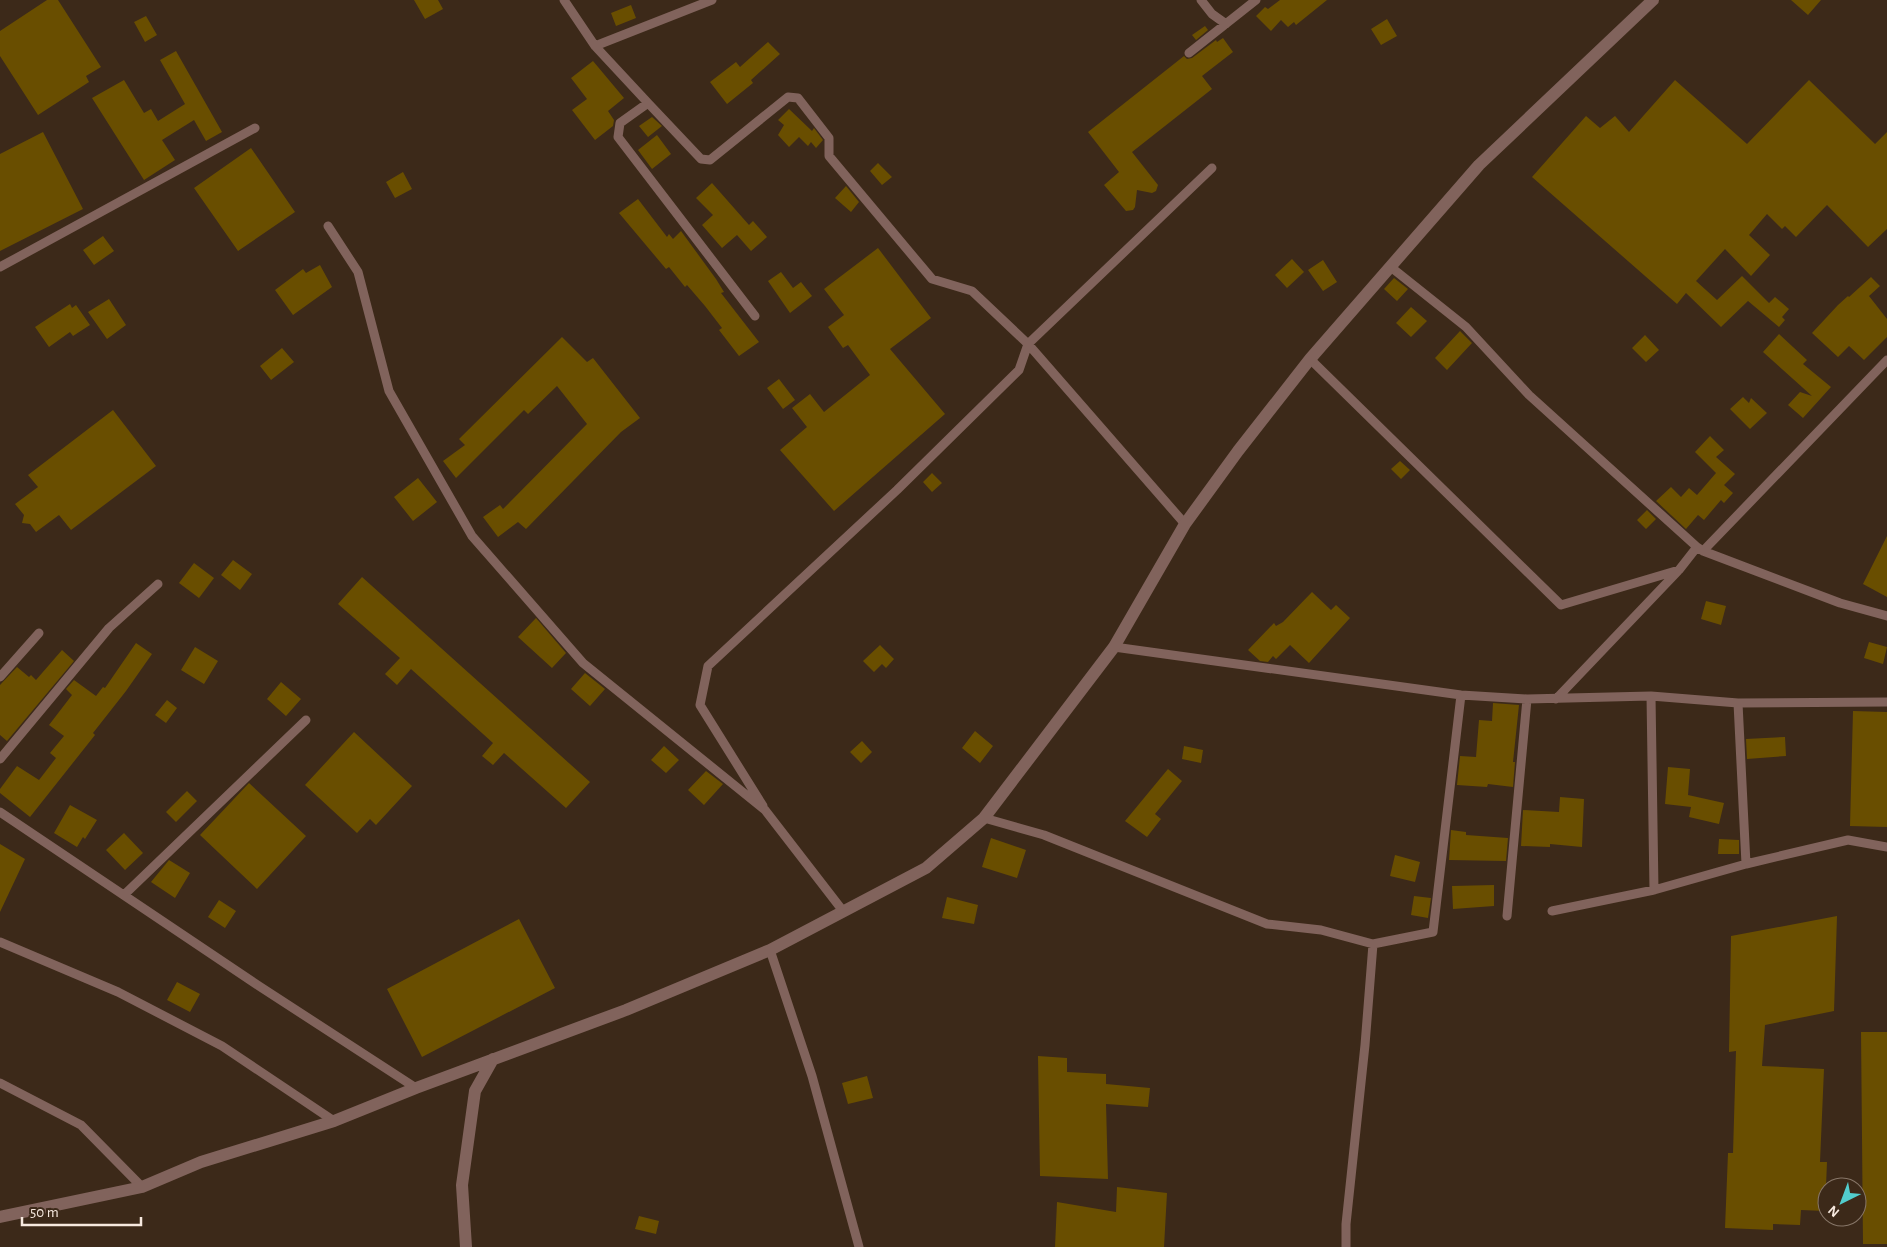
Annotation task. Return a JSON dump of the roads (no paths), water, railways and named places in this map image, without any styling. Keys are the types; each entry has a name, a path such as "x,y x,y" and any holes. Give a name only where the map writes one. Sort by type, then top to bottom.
{"street":[{"path":"0,1217 142,1187 201,1162 334,1121 416,1088 626,1010 770,950 926,868 984,818 1114,647 1185,524 1238,451 1310,359 1392,268 1479,165 1653,0"},
{"path":"466,1247 462,1185 475,1091 493,1059"}],"lane":[{"path":"564,0 595,46 701,159 710,160 788,97 798,98 829,138 829,156 932,279 972,291 1028,344 1185,524"},
{"path":"595,46 712,0"},
{"path":"1202,0 1212,14 1226,24"},
{"path":"1189,53 1256,0"},
{"path":"648,104 620,123 618,137 755,316"},
{"path":"0,267 255,128"},
{"path":"843,911 765,810 700,705 708,666 897,490 1019,370 1028,344 1212,168"},
{"path":"328,226 358,272 389,392 472,536 583,663 765,810"},
{"path":"1392,268 1466,327 1529,395 1700,549 1840,603 1887,616"},
{"path":"1310,359 1561,605 1679,570"},
{"path":"1556,699 1679,570 1887,360"},
{"path":"0,759 109,628 158,584"},
{"path":"0,677 39,633"},
{"path":"1114,647 1461,695 1527,699 1651,696 1738,703 1887,702"},
{"path":"984,818 1044,835 1267,924 1321,930 1373,944 1433,932 1461,695"},
{"path":"1651,696 1654,890"},
{"path":"1507,916 1527,699"},
{"path":"1738,703 1746,864"},
{"path":"124,894 306,720"},
{"path":"0,812 259,986 416,1088"},
{"path":"1552,911 1654,890 1746,864 1848,840 1887,847"},
{"path":"0,942 118,992 222,1046 334,1121"},
{"path":"1346,1247 1346,1224 1365,1045 1373,944"},
{"path":"770,950 812,1076 859,1247"},
{"path":"0,1083 81,1125 142,1187"}]}
